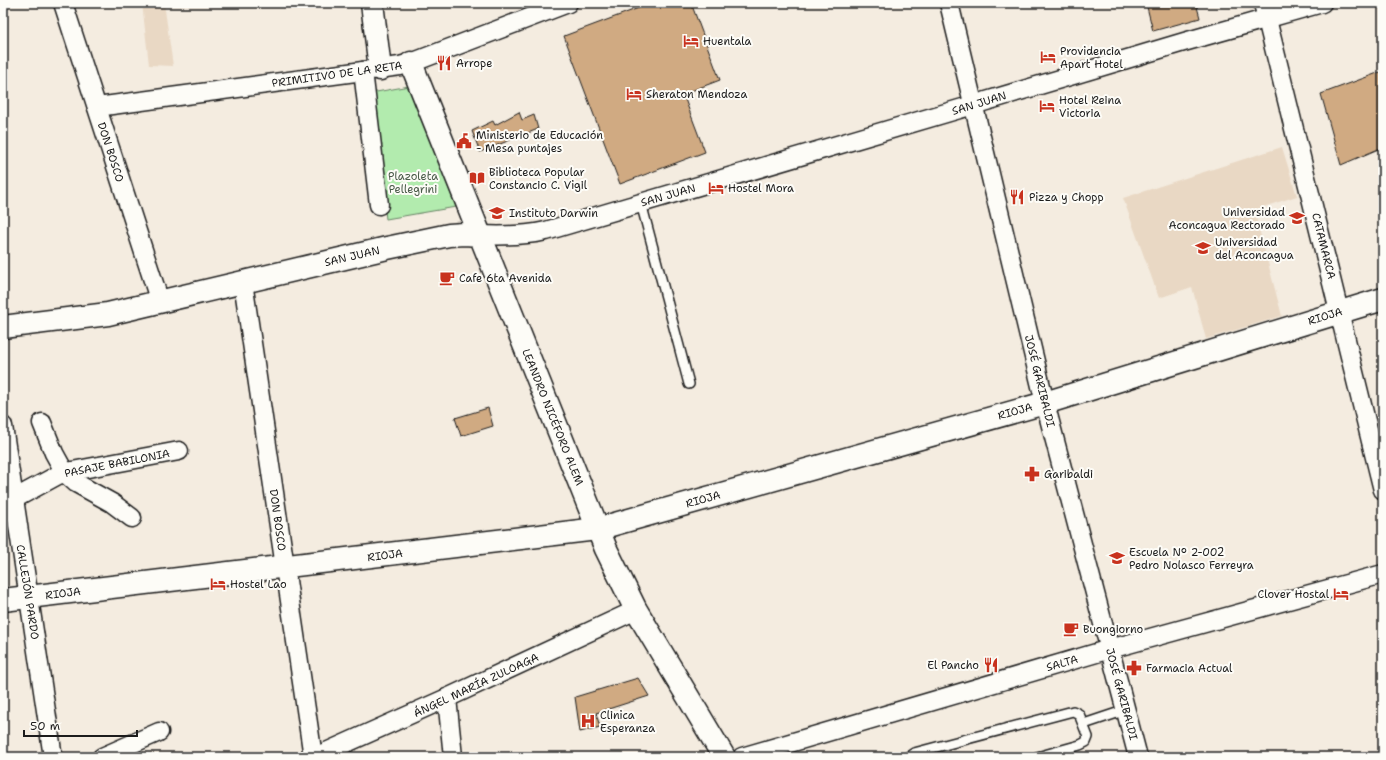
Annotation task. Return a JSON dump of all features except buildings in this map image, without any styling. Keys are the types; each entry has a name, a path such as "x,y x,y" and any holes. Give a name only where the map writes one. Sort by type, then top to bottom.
{"street":[{"name":"DON BOSCO","path":"63,3 160,302"},
{"path":"372,3 372,70 379,205"},
{"name":"PRIMITIVO DE LA RETA","path":"97,107 372,70 411,63 568,3"},
{"name":"JOSÉ GARIBALDI","path":"949,3 1045,403 1138,757"},
{"name":"SAN JUAN","path":"3,327 108,314 387,248 449,235 464,234 498,236 531,234 641,203 1184,42 1265,11 1322,3"},
{"name":"CATAMARCA","path":"1265,11 1383,490"},
{"name":"LEANDRO NICÉFORO ALEM","path":"411,63 598,529 636,610 724,757"},
{"name":"DON BOSCO","path":"244,282 314,757"},
{"name":"RIOJA","path":"3,600 598,529 1045,403 1383,299"},
{"path":"42,423 54,453 65,473 76,483 112,502 132,518"},
{"name":"CALLEJÓN PARDO","path":"3,426 53,757"},
{"name":"PASAJE BABILONIA","path":"14,499 65,473 79,469 179,451"},
{"name":"SALTA","path":"742,757 1110,649 1383,574"},
{"name":"ÁNGEL MARÍA ZULOAGA","path":"314,757 447,698 636,610"},
{"path":"447,698 453,757"},
{"path":"102,757 159,732"}],"lane":[{"path":"641,203 689,384"},
{"path":"1084,724 1126,710"},
{"path":"908,757 914,753 1073,711 1079,714 1088,737 1086,742 1037,757"}],"shaded area":[{"path":"142,3 164,3 173,66 149,65"},
{"name":"Universidad del Aconcagua","path":"1282,147 1297,196 1254,210 1282,316 1206,339 1192,287 1159,298 1123,198"}],"green space":[{"name":"Plazoleta Pellegrini","path":"409,86 456,207 386,219 371,93"}],"place":[{"name":"Huentala","path":"691,41"},
{"name":"Providencia Apart Hotel","path":"1048,57"},
{"name":"Arrope","path":"444,63"},
{"name":"Sheraton Mendoza","path":"634,94"},
{"name":"Hotel Reina Victoria","path":"1047,106"},
{"name":"Ministerio de Educación - Mesa puntajes","path":"464,141"},
{"name":"Biblioteca Popular Constancio C. Vigil","path":"477,178"},
{"name":"Hostel Mora","path":"716,188"},
{"name":"Pizza y Chopp","path":"1017,197"},
{"name":"Instituto Darwin","path":"497,213"},
{"name":"Universidad Aconcagua Rectorado","path":"1297,218"},
{"name":"Universidad del Aconcagua","path":"1203,248"},
{"name":"Cafe 6ta Avenida","path":"447,278"},
{"name":"Garibaldi","path":"1032,474"},
{"name":"Escuela N° 2-002 Pedro Nolasco Ferreyra","path":"1117,558"},
{"name":"Hostel Lao","path":"218,584"},
{"name":"Clover Hostal","path":"1341,594"},
{"name":"Buongiorno","path":"1071,629"},
{"name":"El Pancho","path":"991,665"},
{"name":"Farmacia Actual","path":"1134,668"},
{"name":"Clinica Esperanza","path":"588,721"}]}
